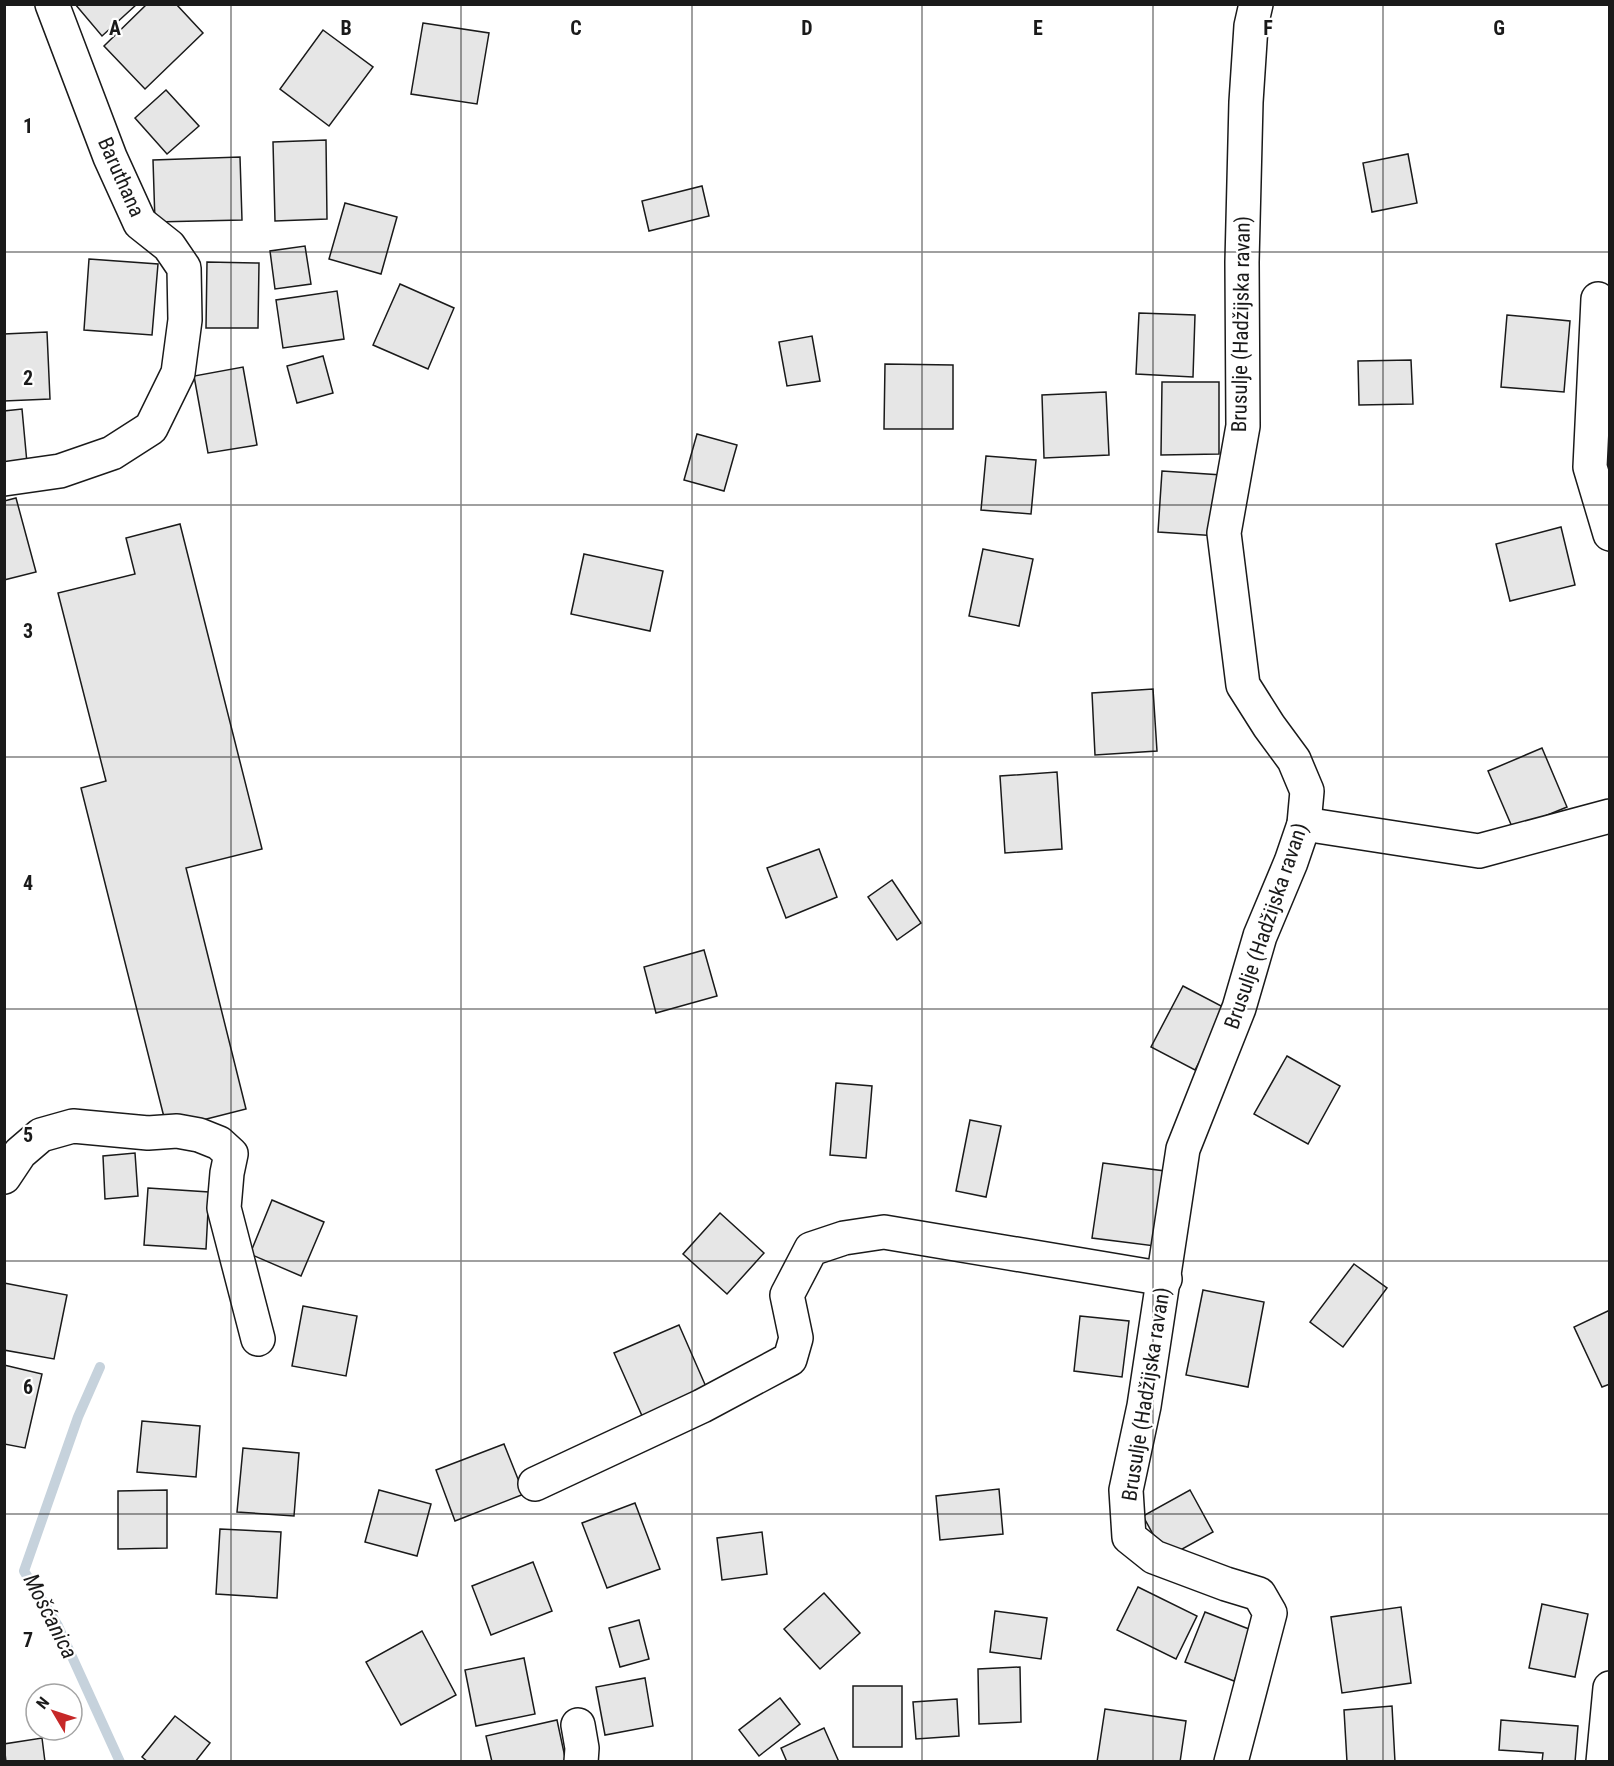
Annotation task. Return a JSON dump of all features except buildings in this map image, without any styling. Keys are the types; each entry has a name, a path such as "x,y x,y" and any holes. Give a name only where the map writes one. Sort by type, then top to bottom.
{"street":[{"name":"Baruthana","path":"4,479 60,471 81,464 112,453 151,428 178,373 185,320 184,268 169,246 140,222 110,157 52,4"},
{"name":"Brusulje (Hadžijska ravan)","path":"1231,1761 1270,1612 1259,1594 1154,1557 1129,1537 1126,1490 1144,1406 1183,1149 1239,1008 1260,936 1291,862 1304,824 1307,791 1294,760 1243,685 1224,533 1243,426 1242,262 1246,102 1251,26 1256,4"},
{"path":"1598,299 1590,467 1610,534"},
{"path":"1304,824 1479,850 1610,816"},
{"path":"4,1178 20,1153 41,1135 73,1126 147,1133 177,1131 199,1135 219,1143 231,1154 224,1208 258,1340"},
{"path":"535,1484 702,1406 790,1359 796,1338 787,1295 811,1249 844,1238 884,1232 1165,1279"},
{"path":"1603,1761 1610,1688"},
{"path":"578,1725 582,1748 581,1761"}],"waterway":[{"name":"Mošćanica","path":"100,1367 78,1417 24,1571 58,1626 120,1762"}]}
